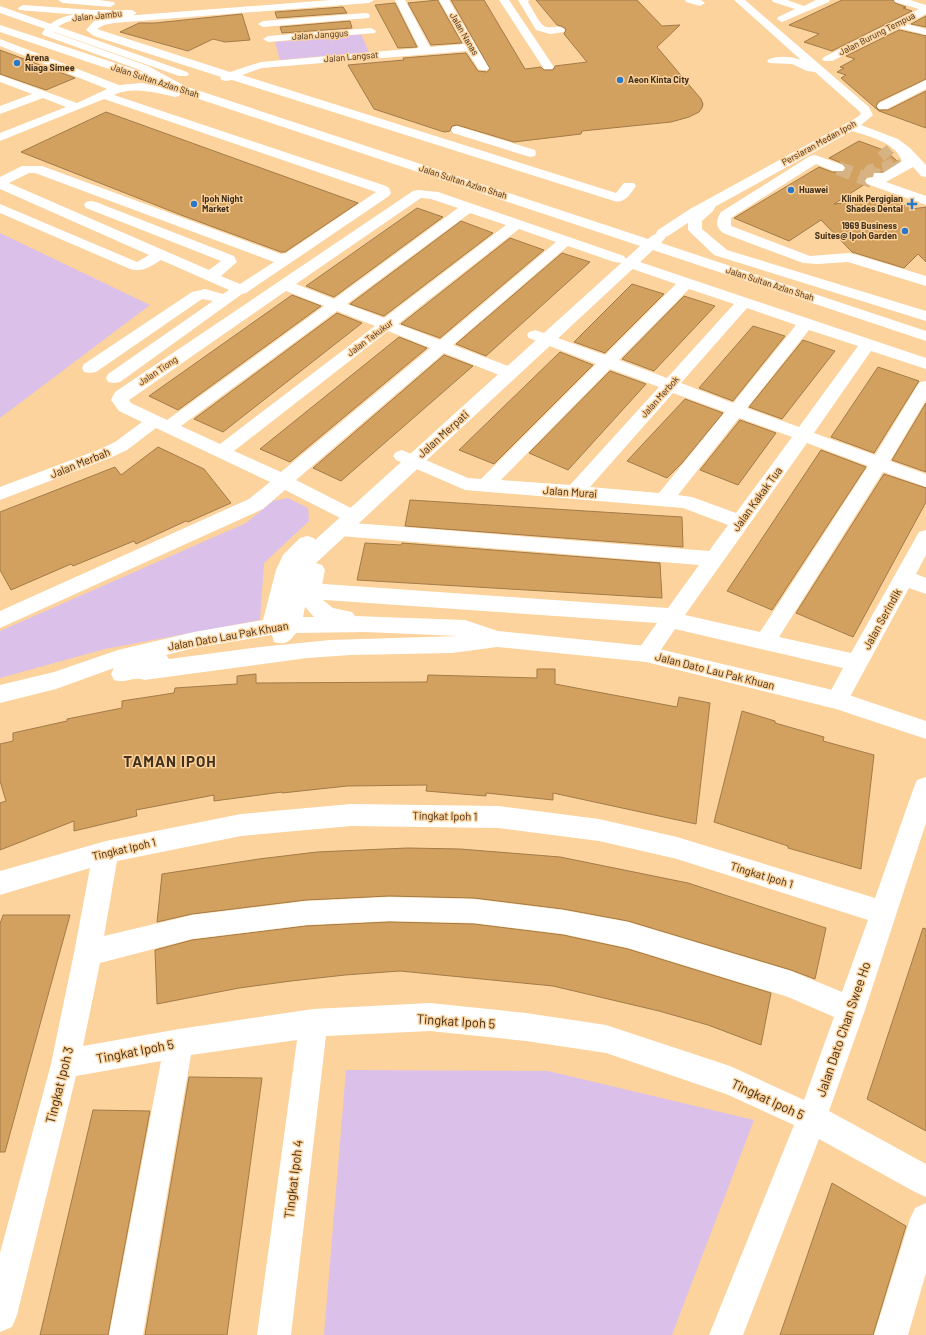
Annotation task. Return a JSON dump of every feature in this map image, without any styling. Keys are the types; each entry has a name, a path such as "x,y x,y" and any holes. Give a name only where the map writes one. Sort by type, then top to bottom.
{"street":[{"path":"63,0 131,7"},
{"name":"Jalan Jambu","path":"52,27 74,18 131,7 296,0"},
{"path":"358,0 381,54"},
{"name":"Jalan Jambu","path":"232,76 98,34 91,30 96,24 114,20 369,0"},
{"path":"400,0 426,50"},
{"name":"Jalan Nanas","path":"444,0 483,68"},
{"path":"504,0 548,67"},
{"path":"524,0 522,2 540,28 544,30 560,30"},
{"path":"690,0 700,4"},
{"path":"777,0 804,9"},
{"path":"782,19 825,0"},
{"path":"899,0 926,9"},
{"name":"Persiaran Medan Ipoh","path":"734,3 748,22"},
{"name":"Persiaran Medan Ipoh","path":"734,3 843,90 867,113 865,118 846,115 777,48"},
{"path":"0,5 73,12 131,7"},
{"path":"259,8 275,64"},
{"name":"Jalan Sultan Azlan Shah","path":"0,9 191,77"},
{"name":"Jalan Burung Tempua","path":"828,59 926,9"},
{"path":"263,24 365,16"},
{"path":"897,24 926,32"},
{"path":"52,27 47,34 144,68 179,88"},
{"name":"Jalan Sultan Azlan Shah","path":"0,28 30,40 200,95 651,237 926,336"},
{"name":"Jalan Janggus","path":"268,39 371,31"},
{"path":"0,34 30,40"},
{"path":"0,42 118,89 150,87 200,95"},
{"name":"Jalan Langsat","path":"222,86 232,76 252,66 471,47"},
{"path":"773,60 788,59 803,64 843,90"},
{"path":"0,137 77,107 126,84 128,81 126,79 105,70 98,62"},
{"path":"232,76 619,198 628,186"},
{"path":"0,78 77,107"},
{"path":"883,106 926,84"},
{"path":"0,110 42,94"},
{"path":"104,95 384,191 383,195 224,300 114,378"},
{"path":"0,98 17,104"},
{"path":"325,105 343,98"},
{"path":"381,110 508,153 542,162"},
{"path":"846,115 905,150 926,173"},
{"name":"Persiaran Medan Ipoh","path":"651,237 710,204 846,115"},
{"name":"Persiaran Medan Ipoh","path":"651,237 684,207 837,122 846,115"},
{"path":"457,130 530,153"},
{"path":"882,149 879,146 860,139 850,138 726,215 723,226 728,230 808,260 849,257 926,281"},
{"path":"905,150 909,161 908,164 878,180 926,201"},
{"path":"815,159 838,168"},
{"path":"0,183 27,169 37,169 277,259 288,259"},
{"path":"14,175 36,184"},
{"path":"0,183 241,290"},
{"name":"Jalan Tiong","path":"342,523 282,480 125,407 121,404 121,396 415,196 428,194 469,206"},
{"path":"80,201 229,259 230,262 211,276"},
{"path":"710,204 708,208 695,220 695,230 721,252"},
{"path":"469,206 686,283 926,364"},
{"name":"Jalan Merbah","path":"0,494 104,454 161,424 335,304 469,206"},
{"path":"0,208 135,266 141,266 160,254"},
{"name":"Jalan Tekukur","path":"221,452 518,223"},
{"name":"Jalan Sultan Azlan Shah","path":"651,237 681,239 926,316"},
{"name":"Jalan Merpati","path":"282,629 306,562 342,523 407,459 651,237"},
{"path":"0,620 253,505 566,241"},
{"path":"818,260 926,295"},
{"path":"485,486 686,283"},
{"path":"286,285 504,370"},
{"path":"90,368 197,295 204,293 224,300"},
{"name":"Jalan Merbok","path":"575,492 744,302"},
{"path":"664,500 806,323"},
{"path":"541,337 926,481"},
{"name":"Jalan Kakak Tua","path":"646,654 868,344"},
{"path":"765,642 879,464 926,386"},
{"name":"Jalan Murai","path":"407,459 465,484 575,492 691,503 741,522"},
{"path":"365,624 325,614 313,603 310,591 319,557 342,523 714,559"},
{"name":"Jalan Merpati","path":"282,629 286,570 290,560 298,551 342,523"},
{"name":"Jalan Serindik","path":"837,700 926,537"},
{"path":"904,577 926,587"},
{"path":"310,591 672,618 765,642 857,663"},
{"name":"Jalan Dato Lau Pak Khuan","path":"0,694 56,680 118,658 194,640 282,629 365,624 413,625 465,628 498,639 646,654 837,700 926,730"},
{"path":"122,674 167,658 217,648 268,641 278,638 282,629 296,640 322,637 377,635 405,638 435,646"},
{"name":"Jalan Dato Lau Pak Khuan","path":"56,680 122,674 331,648 464,645 498,639"},
{"name":"Jalan Dato Chan Swee Ho","path":"726,1335 811,1118 851,1010 926,787"},
{"name":"Tingkat Ipoh 1","path":"0,883 106,852 240,825 351,815 498,817 599,830 677,848 884,913"},
{"name":"Tingkat Ipoh 3","path":"0,1315 65,1064 88,952 106,852"},
{"path":"88,952 192,927 306,913 390,909 474,911 563,922 628,935 791,984 851,1010"},
{"name":"Tingkat Ipoh 5","path":"65,1064 179,1043 312,1023 430,1017 526,1027 606,1039 730,1080 811,1118 926,1181"},
{"name":"Tingkat Ipoh 4","path":"274,1335 312,1023"},
{"path":"126,1335 179,1043"},
{"path":"891,1335 926,1219"}],"shaded area":[{"path":"361,34 369,52 280,60 275,42"},
{"path":"0,233 150,305 0,418"},
{"path":"288,498 308,508 309,521 264,563 260,620 105,649 0,678 0,631 246,523 273,501"},
{"path":"346,1070 548,1071 754,1120 672,1335 324,1335"}],"building":[{"path":"438,0 462,43 431,45 408,3"},
{"path":"451,0 484,0 525,69 541,67 544,70 553,70 555,66 587,62 564,34 566,29 557,25 536,0 637,0 662,26 680,25 657,47 701,99 703,104 702,108 699,112 689,117 671,122 582,131 581,134 514,142 457,125 452,126 450,131 444,132 374,109 348,65 404,60 403,58 466,53 478,71 487,72 490,69"},
{"path":"842,0 893,0 895,3 906,7 903,8 912,11 832,51 804,42 819,34 789,25"},
{"path":"395,3 417,47 398,48 375,5"},
{"path":"343,7 347,13 277,18 275,12"},
{"path":"242,14 250,40 225,42 213,39 188,51 120,32 139,23 155,23"},
{"path":"926,16 926,27 911,24"},
{"path":"350,21 352,28 282,33 280,27"},
{"path":"899,30 926,36 926,79 878,102 876,107 879,110 888,110 926,91 926,128 879,111 841,78 846,75 837,72 844,68 840,67 855,59 846,56"},
{"name":"Arena Niaga Simee","path":"0,50 75,78 46,90 0,74"},
{"path":"106,112 358,203 285,252 281,252 181,215 21,152"},
{"path":"859,141 886,151 898,162 883,172 873,172 872,176 867,177 864,180 865,184 834,204 894,197 903,206 909,205 912,209 926,207 926,262 918,254 904,268 852,252 821,220 789,241 734,218 819,167 832,172 844,172 846,169 844,164 829,158"},
{"path":"417,208 443,217 334,297 306,286"},
{"path":"461,221 493,233 384,316 350,304"},
{"path":"510,238 544,250 440,338 401,324"},
{"path":"562,253 590,262 486,356 456,344"},
{"path":"632,284 664,294 605,353 574,342"},
{"path":"292,295 321,306 178,410 149,396"},
{"path":"684,296 715,306 654,371 622,359"},
{"path":"337,313 362,323 223,432 194,419"},
{"path":"753,326 785,336 733,401 699,388"},
{"path":"399,337 427,348 290,462 260,449"},
{"path":"803,340 835,351 782,419 749,407"},
{"path":"560,352 593,365 494,464 459,450"},
{"path":"444,355 473,366 341,481 313,468"},
{"path":"878,367 919,381 874,453 831,437"},
{"path":"610,371 646,384 568,470 529,453"},
{"path":"685,399 723,413 682,463 667,478 627,461"},
{"path":"926,403 926,472 892,460"},
{"path":"740,420 776,433 738,485 700,470"},
{"path":"158,447 204,469 231,503 188,522 186,521 136,544 134,541 73,566 71,564 11,590 0,570 0,512 115,467 121,475"},
{"path":"821,450 866,467 772,610 727,591"},
{"path":"884,474 926,488 926,502 853,637 796,613"},
{"path":"410,500 682,517 683,547 405,526"},
{"path":"365,543 401,545 402,543 660,563 662,598 357,580"},
{"path":"537,669 555,669 555,684 677,707 679,697 710,703 696,824 553,793 553,800 486,793 486,796 426,791 427,785 347,786 282,792 214,801 214,795 136,810 137,816 74,831 74,821 0,850 0,803 6,801 0,781 0,744 13,741 13,733 67,721 67,719 122,708 122,701 174,693 175,688 237,684 237,676 256,674 256,683 427,682 428,675 537,678"},
{"path":"742,711 775,721 775,723 824,737 823,741 874,755 861,869 788,848 788,846 714,822"},
{"path":"407,848 460,849 560,857 688,883 826,928 815,979 791,970 628,921 563,909 474,898 389,896 306,900 192,914 157,922 162,874 259,859 317,852"},
{"path":"3,915 70,915 5,1152 0,1152 0,924"},
{"path":"389,922 474,924 563,935 628,949 771,993 761,1045 708,1025 659,1011 553,986 400,971 345,975 239,988 157,1004 155,950 192,940 306,926"},
{"path":"923,928 926,929 926,1131 867,1099"},
{"path":"189,1077 262,1078 227,1335 145,1335"},
{"path":"93,1110 150,1111 108,1335 40,1335"},
{"path":"832,1183 906,1226 873,1335 780,1335"}],"tunnel":[{"path":"882,149 889,157"},
{"path":"879,176 871,173 871,171 885,169 894,164 888,156"},
{"path":"838,168 872,181"}],"place":[{"name":"Arena Niaga Simee","path":"17,63"},
{"name":"Aeon Kinta City","path":"620,80"},
{"name":"Huawei","path":"791,190"},
{"name":"Ipoh Night Market","path":"194,204"},
{"name":"Klinik Pergigian Shades Dental","path":"912,204"},
{"name":"1969 Business Suites@ Ipoh Garden","path":"905,231"}],"district":[{"name":"TAMAN IPOH","path":"170,762"}]}
